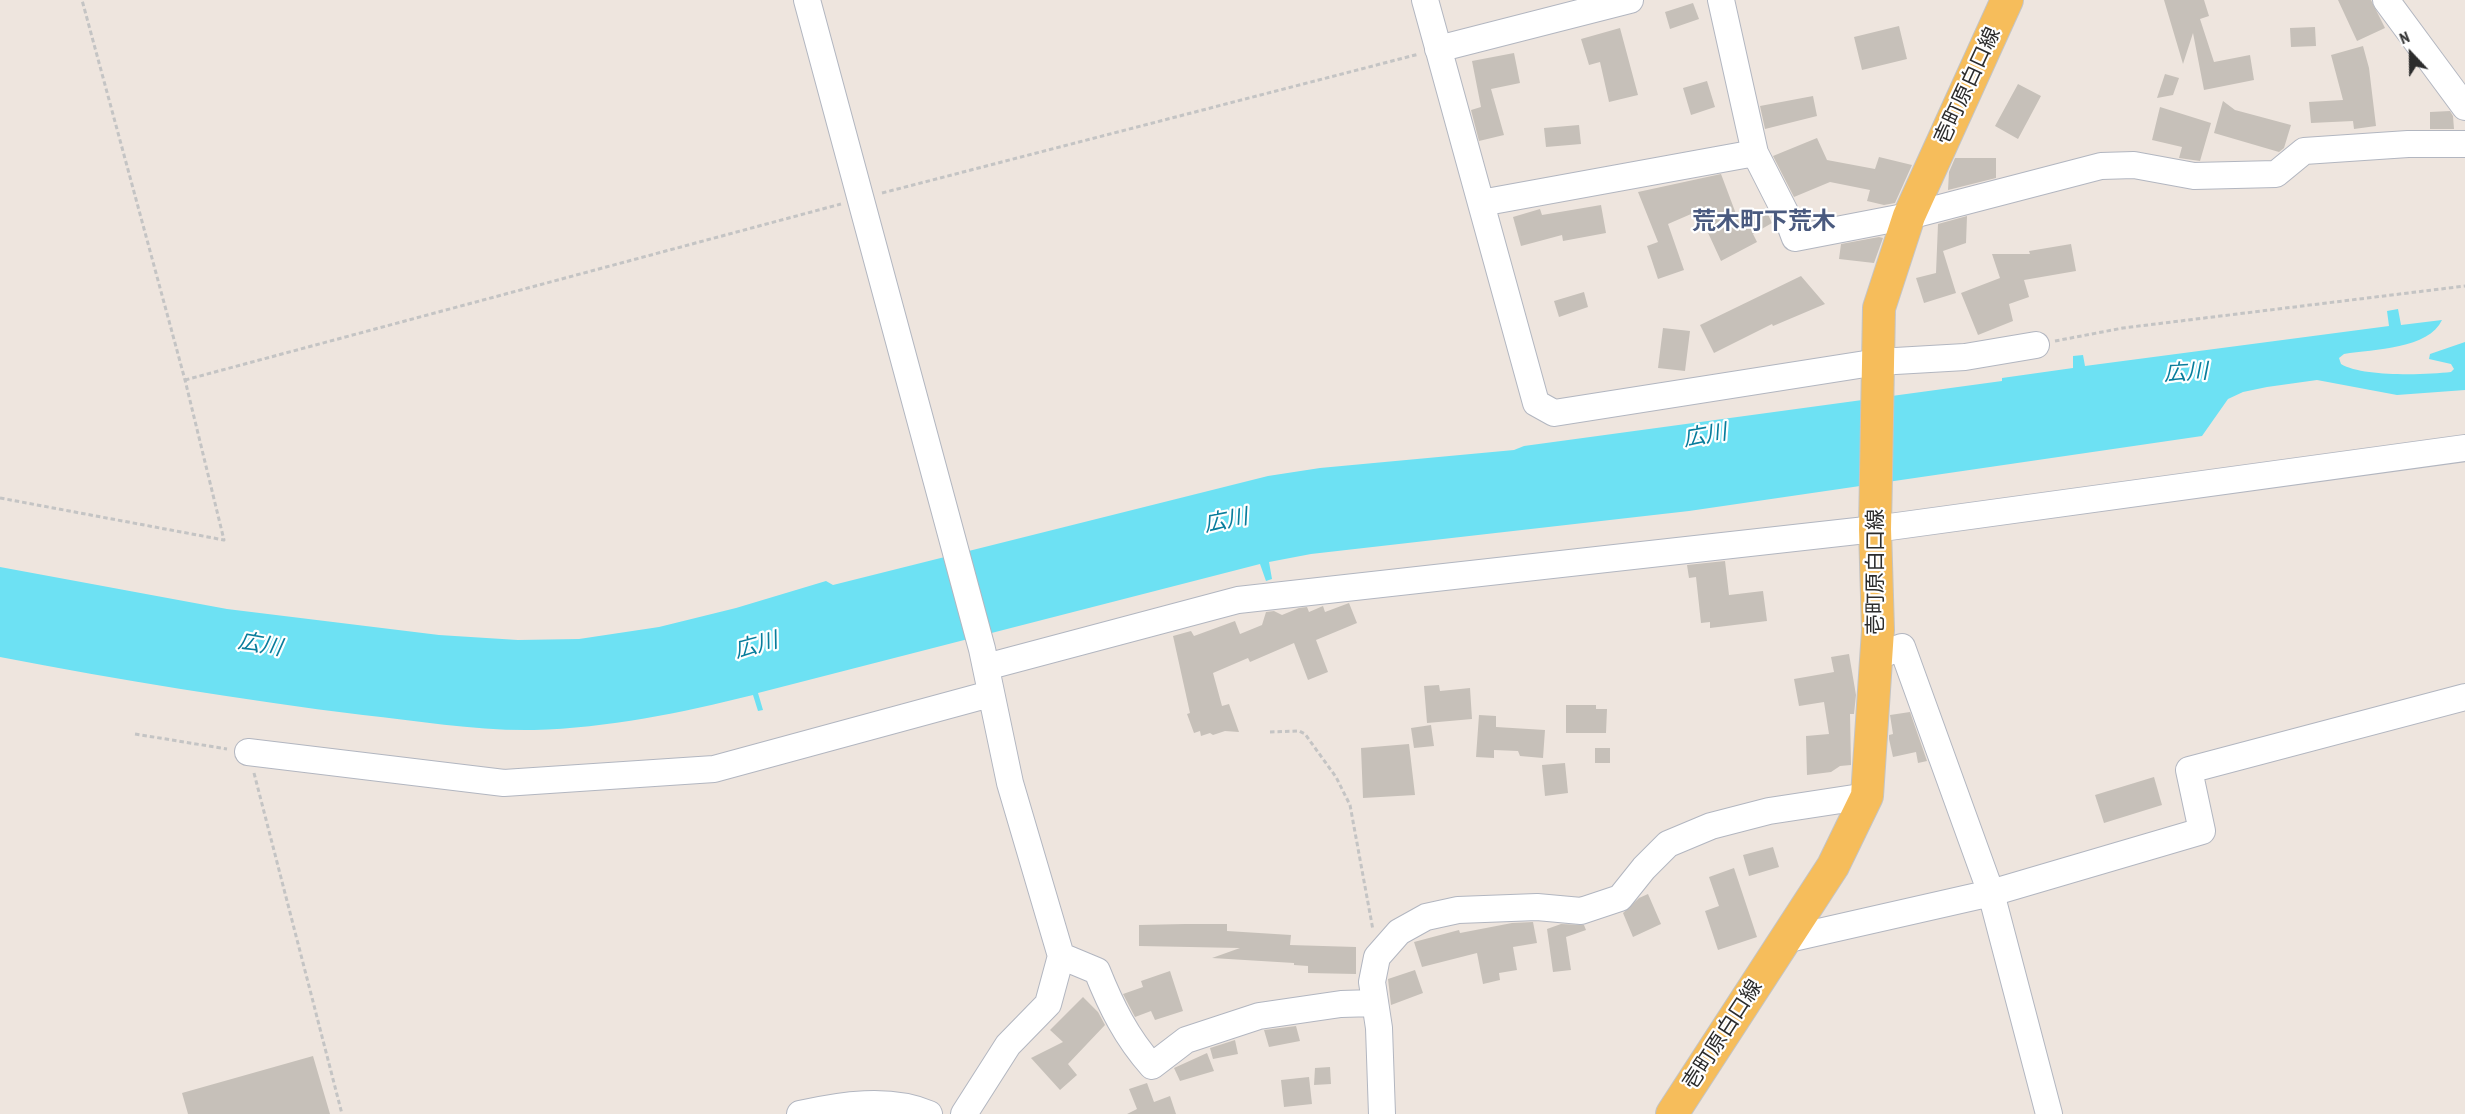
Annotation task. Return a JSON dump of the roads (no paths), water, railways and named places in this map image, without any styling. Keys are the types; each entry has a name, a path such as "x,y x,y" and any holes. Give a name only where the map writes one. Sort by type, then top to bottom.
{"main road":[{"name":"壱町原白口線","path":"1672,1114 1833,866 1867,796 1878,630 1876,517 1878,308 1909,216 2007,0"}],"street":[{"path":"807,0 947,515 984,658 1010,783 1061,956 1048,1004 1008,1045 964,1114"},
{"path":"1425,0 1536,403 1554,412 1965,357 2036,345"},
{"path":"1438,49 1630,0"},
{"path":"1721,0 1755,153 1786,214 1795,238 1909,216 2101,166 2134,165 2194,176 2276,174 2304,151 2408,144 2465,144"},
{"path":"2386,0 2465,107"},
{"path":"1481,203 1755,153"},
{"path":"984,658 1238,600 1876,517 2465,448"},
{"path":"1875,657 1902,647 1991,893 2049,1114"},
{"path":"248,752 504,783 714,769 990,694"},
{"path":"1784,940 1991,893 2202,831 2189,770 2465,697"},
{"path":"1382,1114 1379,1028 1372,982 1377,957 1399,932 1426,918 1458,910 1526,907 1581,911 1620,898 1644,868 1668,844 1711,826 1769,811 1867,796"},
{"path":"1061,956 1097,971 1115,1015 1132,1043 1152,1066 1186,1040 1259,1016 1341,1004 1375,1003"},
{"path":"800,1114 841,1109 913,1107 929,1114"}],"water":[{"name":"広川","path":"2398,309 2401,325 2442,320 2435,330 2425,337 2385,349 2344,354 2339,358 2341,364 2378,373 2451,372 2454,369 2451,364 2429,359 2430,354 2465,342 2465,390 2397,395 2317,380 2267,387 2243,392 2228,399 2202,436 1689,511 1311,554 1269,562 1272,579 1266,581 1260,564 758,693 763,710 758,711 753,695 699,708 617,723 562,729 491,729 272,703 135,682 0,657 0,567 227,609 439,635 518,640 579,639 659,627 736,608 826,581 833,585 1268,476 1320,468 1514,450 1524,446 2002,381 2002,378 2073,368 2073,356 2083,355 2085,366 2389,326 2387,311"}],"district":[{"name":"荒木町下荒木","path":"1764,222"}]}
